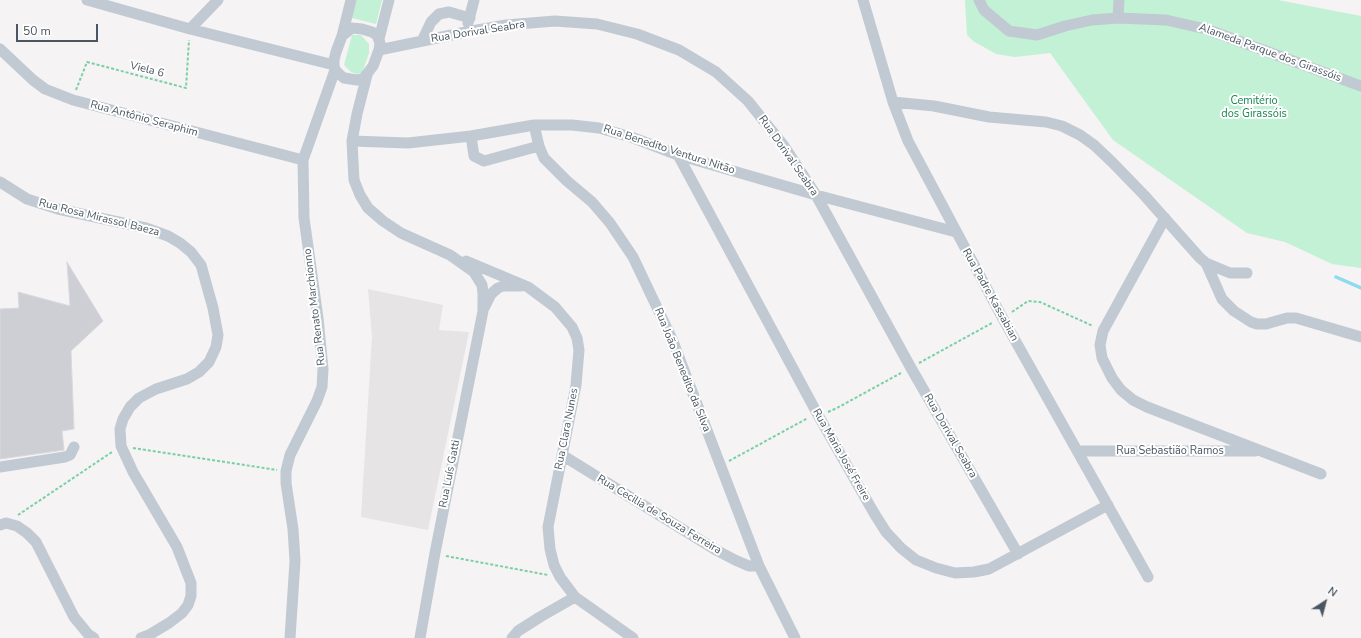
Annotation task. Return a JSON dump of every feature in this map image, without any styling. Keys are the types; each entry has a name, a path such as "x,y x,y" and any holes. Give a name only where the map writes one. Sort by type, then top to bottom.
{"street":[{"path":"87,0 335,68 344,78 351,80 363,78 373,66 389,0"},
{"path":"190,29 218,0"},
{"path":"335,68 334,60 351,0"},
{"path":"466,32 474,0"},
{"name":"Rua Padre Kassabian","path":"863,0 893,102 908,141 956,232 1148,577"},
{"name":"Alameda Parque dos Girassóis","path":"979,0 984,10 1009,31 1037,35 1065,26 1092,20 1118,18 1166,20 1206,29 1361,86"},
{"path":"1118,18 1119,0"},
{"path":"422,41 431,22 439,14 449,12 470,18"},
{"name":"Rua Dorival Seabra","path":"379,44 422,41 506,25 555,21 597,24 638,34 679,50 716,72 748,101 784,146 816,195 911,368 1018,554"},
{"path":"342,36 352,28 362,29 372,32 379,44"},
{"name":"Rua Antônio Seraphim","path":"0,49 33,80 46,89 73,100 303,160"},
{"name":"Rua Renato Marchionno","path":"290,638 295,561 294,529 286,483 286,471 290,455 318,401 322,388 323,369 318,318 304,218 303,160 335,68"},
{"name":"Rua Luís Gatti","path":"367,75 352,141 354,180 360,195 368,208 400,233 450,255 474,272 482,285 483,293 483,311 420,638"},
{"path":"893,102 934,106 989,117 1046,122 1062,126 1080,135 1094,145 1144,195 1186,243 1206,263 1222,299 1234,311 1251,322 1257,324 1266,324 1287,318 1296,318 1361,337"},
{"name":"Rua Benedito Ventura Nitão","path":"352,141 408,143 471,136 534,125 572,125 599,128 631,136 678,155 816,195 956,232"},
{"name":"Rua João Benedito da Silva","path":"534,125 538,146 544,158 592,202 610,223 633,257 672,339 759,566 795,638"},
{"path":"471,136 474,156 484,161 538,146"},
{"name":"Rua Maria José Freire","path":"678,155 818,415 874,513 886,532 901,548 916,560 936,568 956,573 989,569 1108,505"},
{"name":"Rua Rosa Mirassol Baeza","path":"0,182 27,199 58,209 146,228 168,236 191,252 201,265 214,308 218,335 216,347 209,362 199,372 187,379 156,389 139,398 130,407 123,419 120,429 121,446 133,472 177,547 190,583 191,596 188,605 182,613 169,623 141,638"},
{"path":"1165,218 1103,331 1100,345 1102,358 1112,378 1121,390 1133,400 1147,407 1321,474"},
{"name":"Rua Clara Nunes","path":"450,255 495,272 528,287 555,307 572,327 577,338 579,350 576,385 548,532 550,549 554,565 560,577 575,597 633,638"},
{"path":"1206,263 1230,273 1247,273"},
{"name":"Rua Luís Gatti","path":"483,311 491,294 498,288 503,286 528,287"},
{"path":"0,467 65,457 70,455 74,446"},
{"name":"Rua Sebastião Ramos","path":"1078,451 1262,451"},
{"name":"Rua Cecilia de Souza Ferreira","path":"562,455 722,553 749,566 759,566"},
{"path":"0,525 6,523 17,526 27,533 43,556 74,617 88,634 94,638"},
{"path":"512,638 540,617 575,597"}],"path":[{"name":"Viela 6","path":"73,100 87,62 186,88 190,29"},
{"path":"435,554 560,577"}],"shaded area":[{"path":"368,289 443,305 439,330 469,332 428,530 361,517 372,336"}],"green space":[{"path":"353,0 382,0 376,24 348,17"},
{"name":"Cemitério dos Girassóis","path":"965,0 1278,0 1361,16 1361,268 1332,264 1285,242 1247,233 1113,140 1050,53 1015,57 996,54 973,41 967,35"},
{"path":"352,35 361,35 369,44 369,53 362,73 357,74 351,72 344,65"}],"building":[{"path":"67,262 103,321 71,351 74,429 62,431 64,450 0,459 0,309 19,308 18,292 70,306"}],"waterway":[{"path":"1336,277 1361,288"}]}
